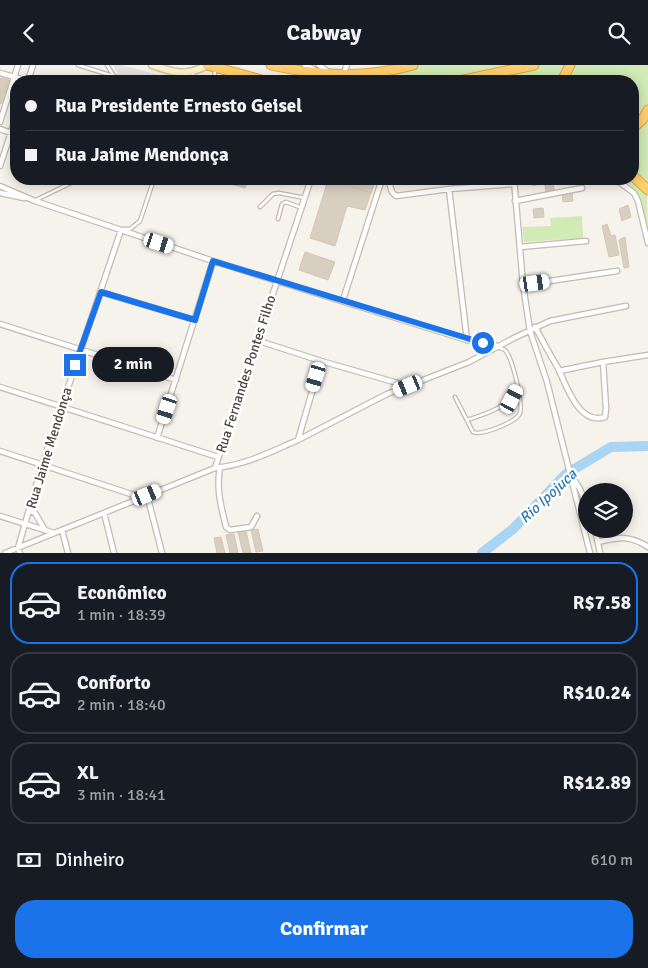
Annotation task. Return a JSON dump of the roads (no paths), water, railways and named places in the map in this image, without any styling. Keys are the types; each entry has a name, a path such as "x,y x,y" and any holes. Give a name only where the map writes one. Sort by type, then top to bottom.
{"highway":[{"path":"271,65 304,73 380,72 413,65"},
{"path":"491,75 534,65"},
{"path":"210,66 243,75"},
{"path":"639,123 648,110"}],"street":[{"path":"152,65 185,75"},
{"path":"305,65 331,72 346,65"},
{"path":"195,75 210,66"},
{"path":"0,122 10,90"},
{"path":"0,166 10,136"},
{"name":"Rua Fernandes Pontes Filho","path":"257,516 251,527 230,530 226,527 218,494 218,457 309,185"},
{"path":"343,300 380,185"},
{"path":"390,185 392,192 396,196 482,185"},
{"path":"514,185 523,285 530,331 547,382 590,553"},
{"path":"623,185 634,193 638,201 648,243"},
{"path":"0,186 35,201 213,261 498,347"},
{"path":"449,189 467,339"},
{"path":"516,201 582,189"},
{"path":"0,193 35,201"},
{"name":"Rua Jaime Mendonça","path":"19,551 42,465 121,230"},
{"path":"520,247 586,241"},
{"path":"157,438 213,261"},
{"path":"523,285 617,271"},
{"path":"101,292 195,320"},
{"path":"5,553 19,551 54,533 217,467 246,463 298,440 387,395 469,362 550,321 626,306"},
{"path":"0,324 176,380"},
{"path":"535,327 570,395 579,407 593,417 604,418 606,408 603,362"},
{"path":"256,340 408,386"},
{"path":"559,371 648,355"},
{"path":"298,440 321,361"},
{"path":"0,387 218,457"},
{"path":"0,451 140,497"},
{"path":"571,475 578,486"},
{"path":"147,495 162,553"},
{"path":"30,511 35,513 44,530"},
{"path":"104,513 114,553"},
{"path":"0,516 54,533"},
{"path":"62,530 68,553"},
{"path":"597,538 600,553"},
{"path":"598,542 627,538 637,540 648,547"}],"lane":[{"path":"78,65 111,75"},
{"path":"35,201 67,185"},
{"path":"121,230 130,229 140,221 152,185"},
{"path":"260,207 273,194 279,193 305,198"},
{"path":"278,219 282,204 286,202 302,207"},
{"path":"455,397 472,432 476,434 481,434 505,424 519,415 518,387 509,357 505,350 498,347"},
{"path":"467,421 502,407 512,399 518,387"}],"waterway":[{"name":"Rio Ipojuca","path":"482,553 513,529 566,474 611,447 648,446"}]}
